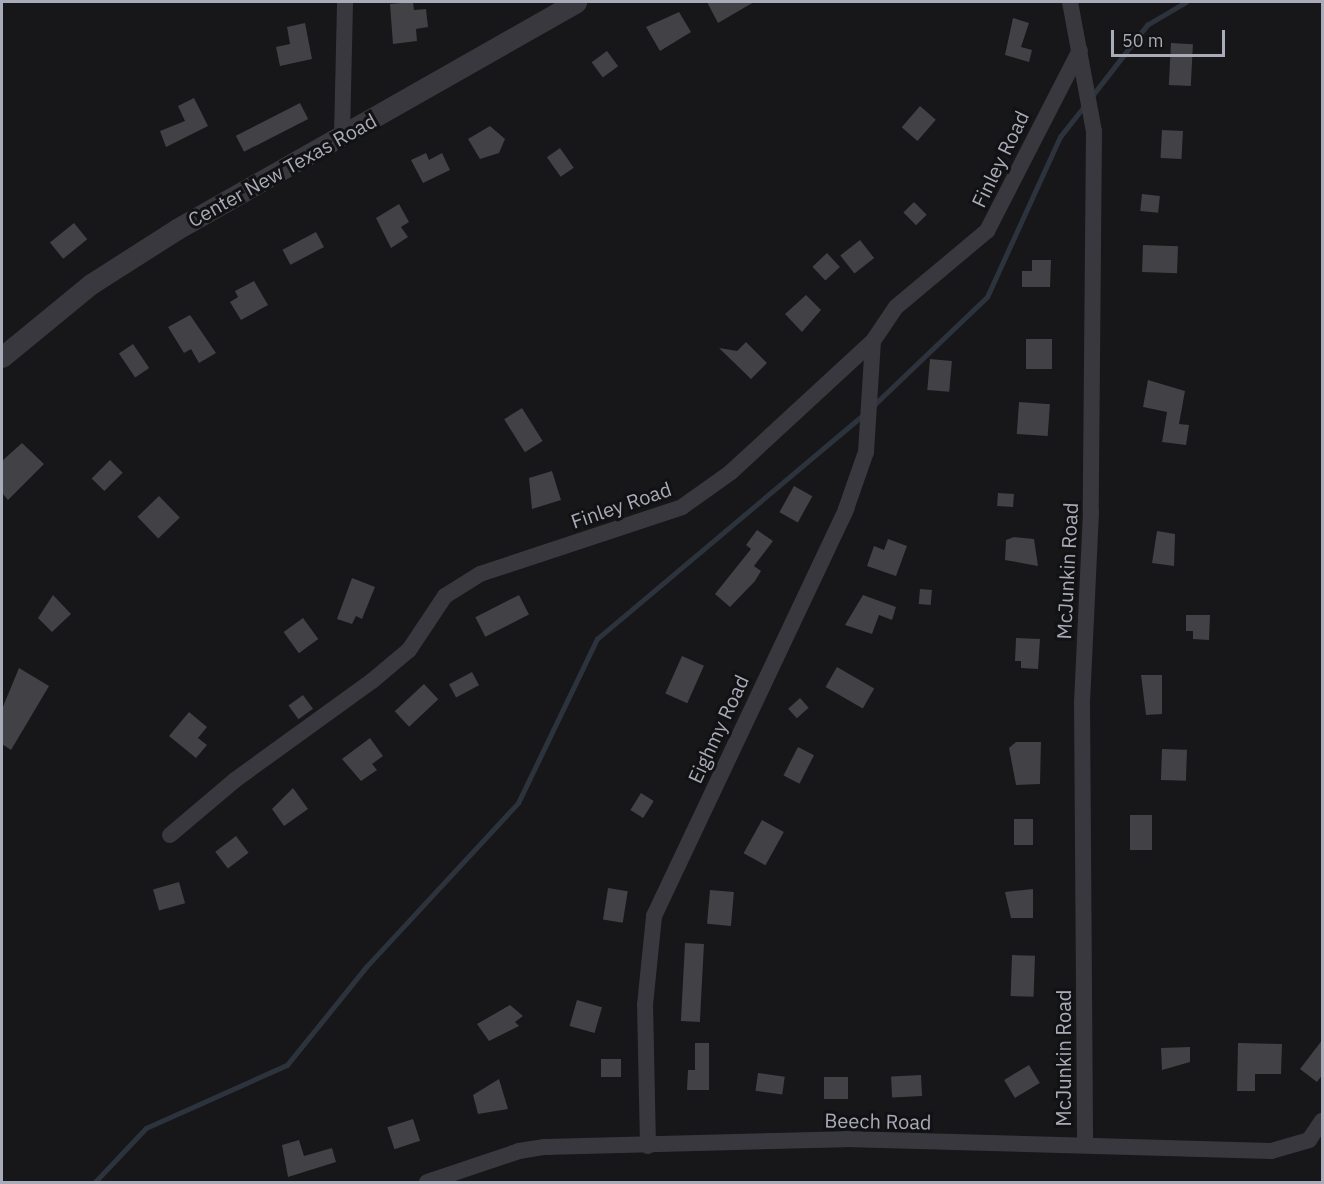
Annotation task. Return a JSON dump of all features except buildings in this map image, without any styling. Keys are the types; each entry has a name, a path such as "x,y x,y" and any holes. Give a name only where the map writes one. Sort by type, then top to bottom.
{"street":[{"path":"342,136 345,2"},
{"name":"Center New Texas Road","path":"2,357 100,278 576,2"},
{"name":"McJunkin Road","path":"1070,2 1094,131 1091,512 1082,701 1085,1145"},
{"name":"Finley Road","path":"170,835 409,650 445,596 480,574 682,507 731,472 873,341 896,307 987,231 1080,50"},
{"name":"Eighmy Road","path":"648,1146 645,1005 654,916 846,509 866,452 873,341"},
{"name":"Beech Road","path":"427,1182 519,1151 648,1146 845,1139 1270,1151 1309,1140 1323,1120"}],"waterway":[{"path":"1092,96 1147,25 1186,2"},
{"path":"874,405 987,297 1060,137 1085,105"},
{"path":"95,1182 146,1128 287,1065 367,966 518,803 597,639 863,415"}]}
